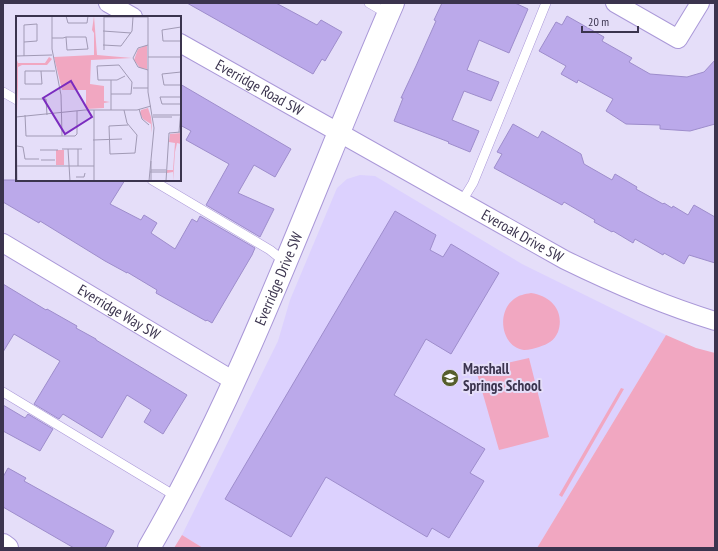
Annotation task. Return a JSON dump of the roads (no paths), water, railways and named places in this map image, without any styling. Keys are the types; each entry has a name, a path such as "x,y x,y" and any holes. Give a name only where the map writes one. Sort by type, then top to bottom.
{"street":[{"path":"108,3 131,16"},
{"path":"615,3 678,39 700,3"},
{"name":"Everridge Drive SW","path":"149,548 177,497 234,381 391,8"},
{"name":"Everridge Road SW","path":"181,44 339,133"},
{"name":"Everoak Drive SW","path":"339,133 566,260 607,280 667,305 715,321"},
{"name":"Everridge Way SW","path":"3,242 234,381"},
{"path":"3,546 7,548"}],"lane":[{"path":"369,3 391,8"},
{"path":"462,201 473,183 546,3"},
{"path":"3,92 16,99"},
{"path":"154,181 270,250 285,262"},
{"path":"3,392 177,497"}],"place":[{"name":"Marshall Springs School","path":"450,378"}]}
